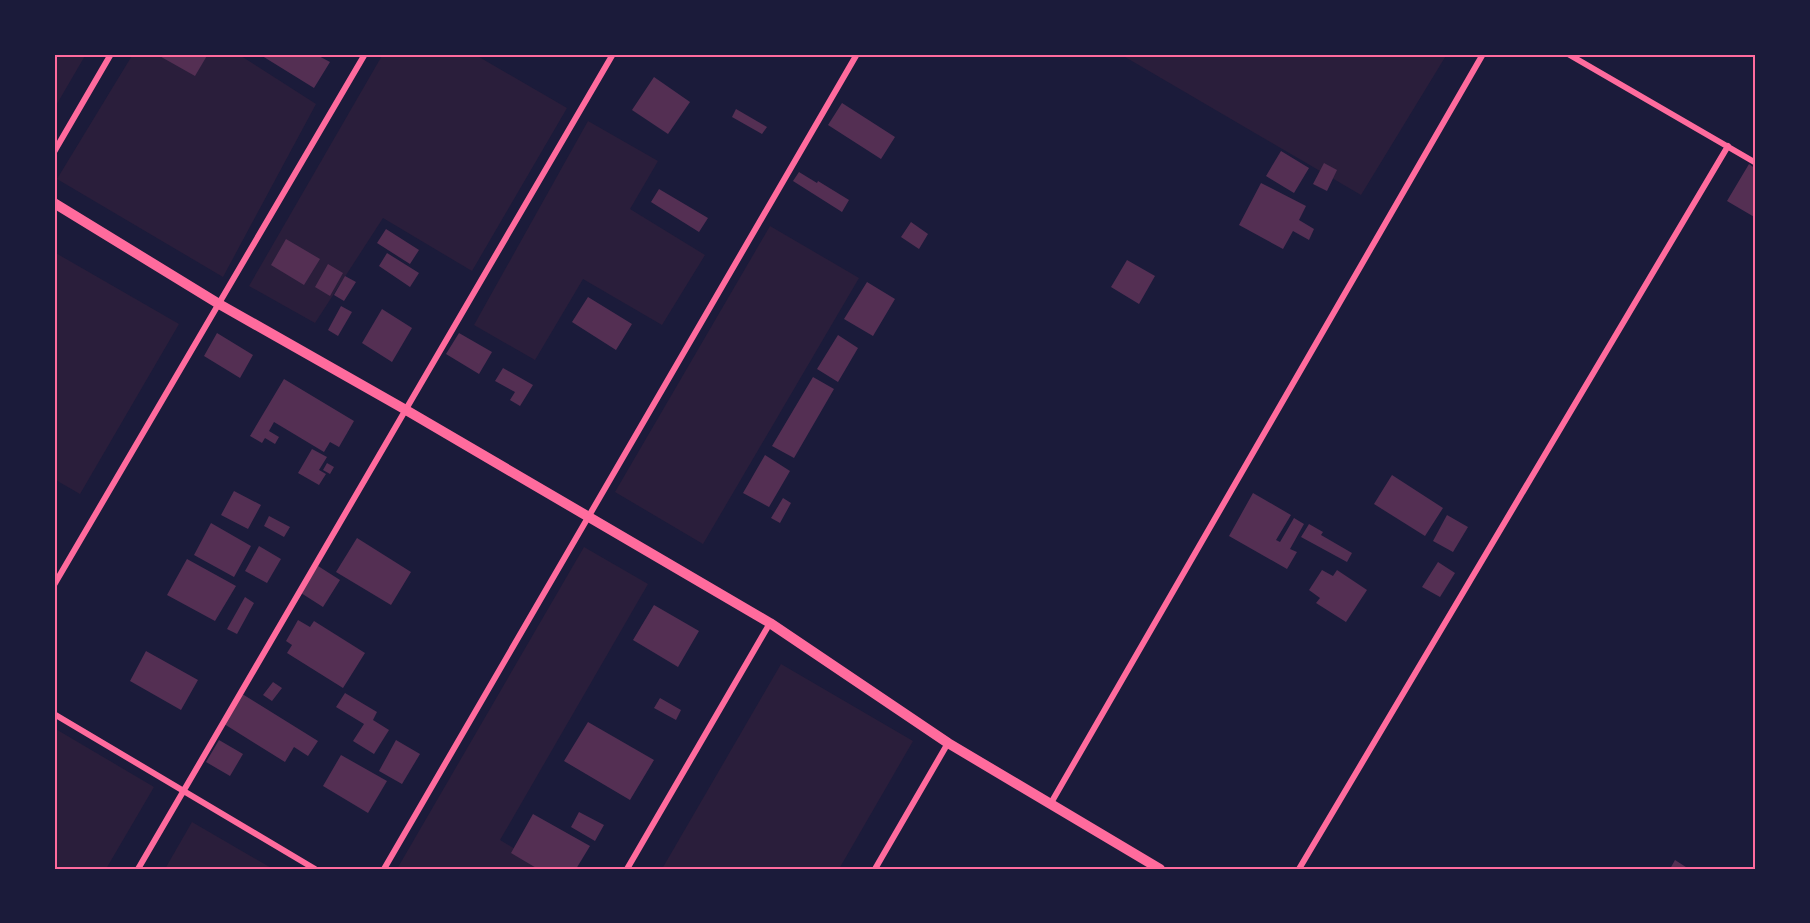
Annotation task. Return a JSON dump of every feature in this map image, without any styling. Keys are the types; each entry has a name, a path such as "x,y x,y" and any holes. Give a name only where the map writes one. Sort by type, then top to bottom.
{"street":[{"path":"54,152 111,54"},
{"path":"54,585 365,54"},
{"path":"138,869 613,54"},
{"path":"384,869 857,54"},
{"path":"1051,803 1484,54"},
{"path":"1568,54 1756,163"},
{"path":"1299,869 1728,146"},
{"path":"54,203 219,304 406,410 770,623 948,743 1160,869"},
{"path":"627,869 770,623"},
{"path":"54,714 315,869"},
{"path":"875,869 948,743"}],"shaded area":[{"path":"54,54 86,54 54,109"},
{"path":"133,54 238,54 316,104 223,277 57,179"},
{"path":"383,54 474,54 567,108 472,271 383,218 315,323 249,286"},
{"path":"1120,54 1447,54 1361,195"},
{"path":"588,121 658,161 630,209 705,255 662,325 583,279 535,360 474,325"},
{"path":"770,226 859,278 703,544 615,492"},
{"path":"54,252 179,324 80,494 54,479"},
{"path":"584,547 648,584 500,840 549,869 397,869"},
{"path":"781,664 913,741 839,869 662,869"},
{"path":"54,728 154,787 106,869 54,869"},
{"path":"192,822 273,869 165,869"}],"building":[{"path":"156,54 208,54 195,76"},
{"path":"259,54 315,54 330,62 314,88"},
{"path":"654,77 690,102 668,134 632,110"},
{"path":"842,103 895,137 881,159 828,125"},
{"path":"736,109 767,127 762,134 732,117"},
{"path":"1281,151 1309,168 1294,193 1266,176"},
{"path":"1324,163 1337,170 1327,191 1313,184"},
{"path":"1749,164 1756,169 1756,218 1727,201"},
{"path":"799,172 849,200 842,212 793,181"},
{"path":"1261,183 1306,206 1299,220 1314,229 1309,240 1293,231 1283,249 1239,225"},
{"path":"659,189 708,218 699,232 651,202"},
{"path":"911,222 928,234 919,249 901,237"},
{"path":"386,229 419,250 410,264 377,243"},
{"path":"286,239 320,259 304,285 271,265"},
{"path":"387,253 419,273 410,287 379,266"},
{"path":"1127,260 1155,276 1139,304 1111,287"},
{"path":"328,264 343,273 330,296 315,287"},
{"path":"345,276 356,282 344,301 334,295"},
{"path":"867,282 895,299 873,336 844,319"},
{"path":"588,297 632,324 616,350 572,322"},
{"path":"341,306 352,312 338,336 328,330"},
{"path":"382,309 412,328 392,362 362,343"},
{"path":"217,333 253,355 240,378 204,356"},
{"path":"459,333 492,352 479,374 446,354"},
{"path":"838,335 858,348 838,382 817,369"},
{"path":"503,368 533,385 520,406 510,400 515,392 495,381"},
{"path":"813,377 834,389 794,458 772,446"},
{"path":"284,379 354,421 339,447 330,442 324,452 274,422 269,431 279,437 275,444 265,438 262,443 250,436"},
{"path":"312,449 327,457 319,470 326,474 319,485 298,473"},
{"path":"765,455 790,471 769,507 743,493"},
{"path":"327,463 334,467 330,474 323,470"},
{"path":"1392,475 1443,508 1425,536 1374,504"},
{"path":"234,491 261,505 248,529 221,515"},
{"path":"1253,493 1291,515 1276,540 1280,542 1294,518 1304,524 1290,549 1297,552 1287,569 1229,536"},
{"path":"783,498 791,503 780,523 771,518"},
{"path":"1447,515 1468,527 1453,552 1433,541"},
{"path":"269,516 290,527 284,537 264,526"},
{"path":"211,523 251,546 234,577 194,555"},
{"path":"1309,524 1323,532 1321,535 1352,553 1347,562 1301,537"},
{"path":"357,538 411,572 391,605 336,572"},
{"path":"259,546 281,559 267,583 245,571"},
{"path":"187,559 236,586 215,621 167,595"},
{"path":"1438,562 1455,573 1440,597 1422,587"},
{"path":"318,566 340,580 323,607 301,593"},
{"path":"1322,570 1333,576 1337,570 1367,590 1346,622 1316,603 1320,598 1309,590"},
{"path":"245,597 254,603 237,634 227,629"},
{"path":"654,605 699,631 678,667 633,640"},
{"path":"298,620 310,627 314,621 365,653 343,688 287,653 292,645 286,641"},
{"path":"146,651 198,680 181,710 130,681"},
{"path":"273,682 282,688 272,701 263,695"},
{"path":"239,692 318,741 308,756 294,747 285,762 221,722"},
{"path":"345,693 377,712 373,720 389,730 374,754 353,741 364,724 336,707"},
{"path":"660,698 681,710 676,720 654,708"},
{"path":"588,722 654,760 630,800 564,761"},
{"path":"219,740 243,754 230,776 206,762"},
{"path":"396,740 420,754 402,784 379,771"},
{"path":"341,755 387,781 368,813 323,786"},
{"path":"579,812 604,825 595,841 571,827"},
{"path":"533,814 590,846 576,869 538,869 511,853"},
{"path":"1675,860 1689,869 1670,869"}]}
